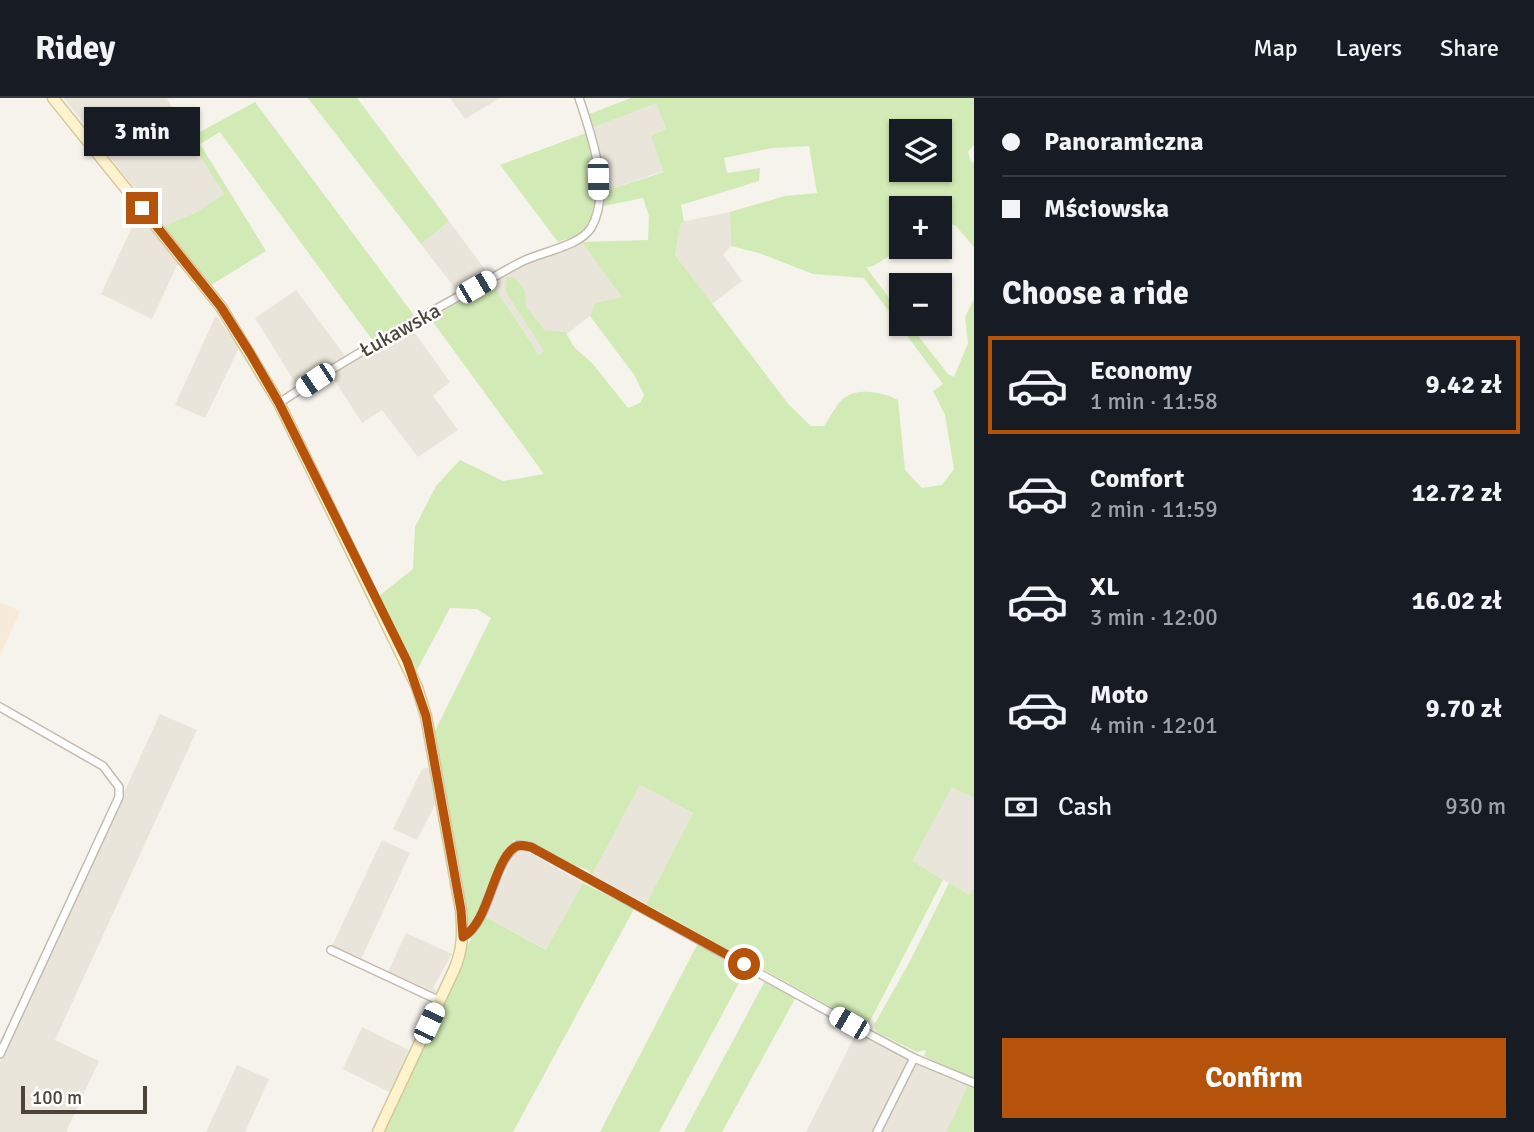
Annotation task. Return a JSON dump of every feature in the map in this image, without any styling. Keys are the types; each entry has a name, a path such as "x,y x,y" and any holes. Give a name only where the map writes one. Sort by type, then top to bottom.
{"street":[{"path":"53,98 221,307 279,403 407,661 417,687 428,729 461,910 463,937 459,959 377,1132"},
{"name":"Łukawska","path":"279,403 332,368 524,260 572,242 588,232 596,215 598,179 595,145 579,98"},
{"path":"0,707 103,766 120,786 119,797 0,1054"},
{"path":"463,937 474,928 513,849 518,845 531,847 914,1058 974,1083"},
{"path":"331,950 440,1001"},
{"path":"877,1132 914,1058"}],"shaded area":[{"path":"64,98 168,98 224,194 195,213 164,226"},
{"path":"450,98 500,98 465,119"},
{"path":"656,102 666,130 651,136 664,171 605,191 594,127"},
{"path":"730,212 731,246 723,255 742,281 712,304 675,255 681,222"},
{"path":"138,214 178,263 152,319 101,294"},
{"path":"449,221 489,275 458,292 421,244"},
{"path":"582,242 623,297 595,303 590,316 539,355 491,282 528,262"},
{"path":"296,290 346,357 298,387 255,318"},
{"path":"216,315 239,348 205,418 175,405"},
{"path":"412,329 450,382 433,396 458,430 418,457 382,410 362,423 331,374"},
{"path":"0,602 20,611 0,656"},
{"path":"160,714 197,730 55,1040 99,1061 66,1132 0,1132 0,1062"},
{"path":"429,767 437,801 417,840 393,829 422,769"},
{"path":"640,785 693,813 646,904 592,875"},
{"path":"952,786 974,798 974,888 970,895 911,862"},
{"path":"382,840 410,853 361,959 332,946"},
{"path":"523,849 583,883 547,950 482,915 516,852"},
{"path":"406,933 452,954 433,988 437,991 435,994 388,972"},
{"path":"362,1027 409,1050 391,1093 343,1069"},
{"path":"858,1030 969,1084 946,1132 806,1132"},
{"path":"237,1065 269,1079 245,1132 206,1132"}],"green space":[{"path":"308,98 357,98 449,221 421,244"},
{"path":"631,98 974,98 974,145 968,152 971,162 974,163 974,247 952,224 952,196 889,196 889,256 866,267 889,298 889,312 864,278 813,274 759,253 731,246 730,212 785,196 817,193 809,146 772,148 724,158 727,173 760,168 759,181 681,205 684,222 681,223 675,255 789,405 811,426 824,426 838,404 856,393 878,393 898,400 905,470 922,488 942,485 954,469 945,415 933,391 943,384 907,336 918,336 948,374 954,377 968,343 965,317 974,299 974,798 952,787 912,861 943,880 867,1027 646,904 693,813 640,785 592,875 588,870 572,865 535,844 514,840 473,923 468,924 434,733 491,618 477,609 450,608 416,672 379,596 413,569 415,527 436,486 460,460 503,481 544,474 430,318 491,282 539,355 544,351 506,292 506,277 514,277 525,291 526,306 544,330 565,332 575,348 592,363 628,408 640,403 644,395 635,376 590,316 595,303 622,297 582,242 648,240 649,216 643,198 604,206 605,191 664,172 651,136 666,129 656,103 594,127 589,114"},
{"path":"255,102 416,318 373,341 220,132 200,144 266,251 211,285 164,226 195,213 224,194 189,138"},
{"path":"586,133 594,183 593,210 581,232 558,242 500,165"},
{"path":"583,883 634,909 513,1132 381,1132 482,915 546,950"},
{"path":"949,883 970,895 974,888 974,1079 924,1056 926,1050 917,1052 876,1032 874,1025"},
{"path":"698,943 746,970 659,1132 600,1132"},
{"path":"765,981 796,997 722,1132 684,1132"},
{"path":"969,1084 974,1086 974,1129 972,1132 946,1132"}],"route":[{"path":"142,208 221,307 250,353 279,403 407,661 426,716 461,910 463,937 474,928 505,861 513,849 524,845 744,964"}]}
